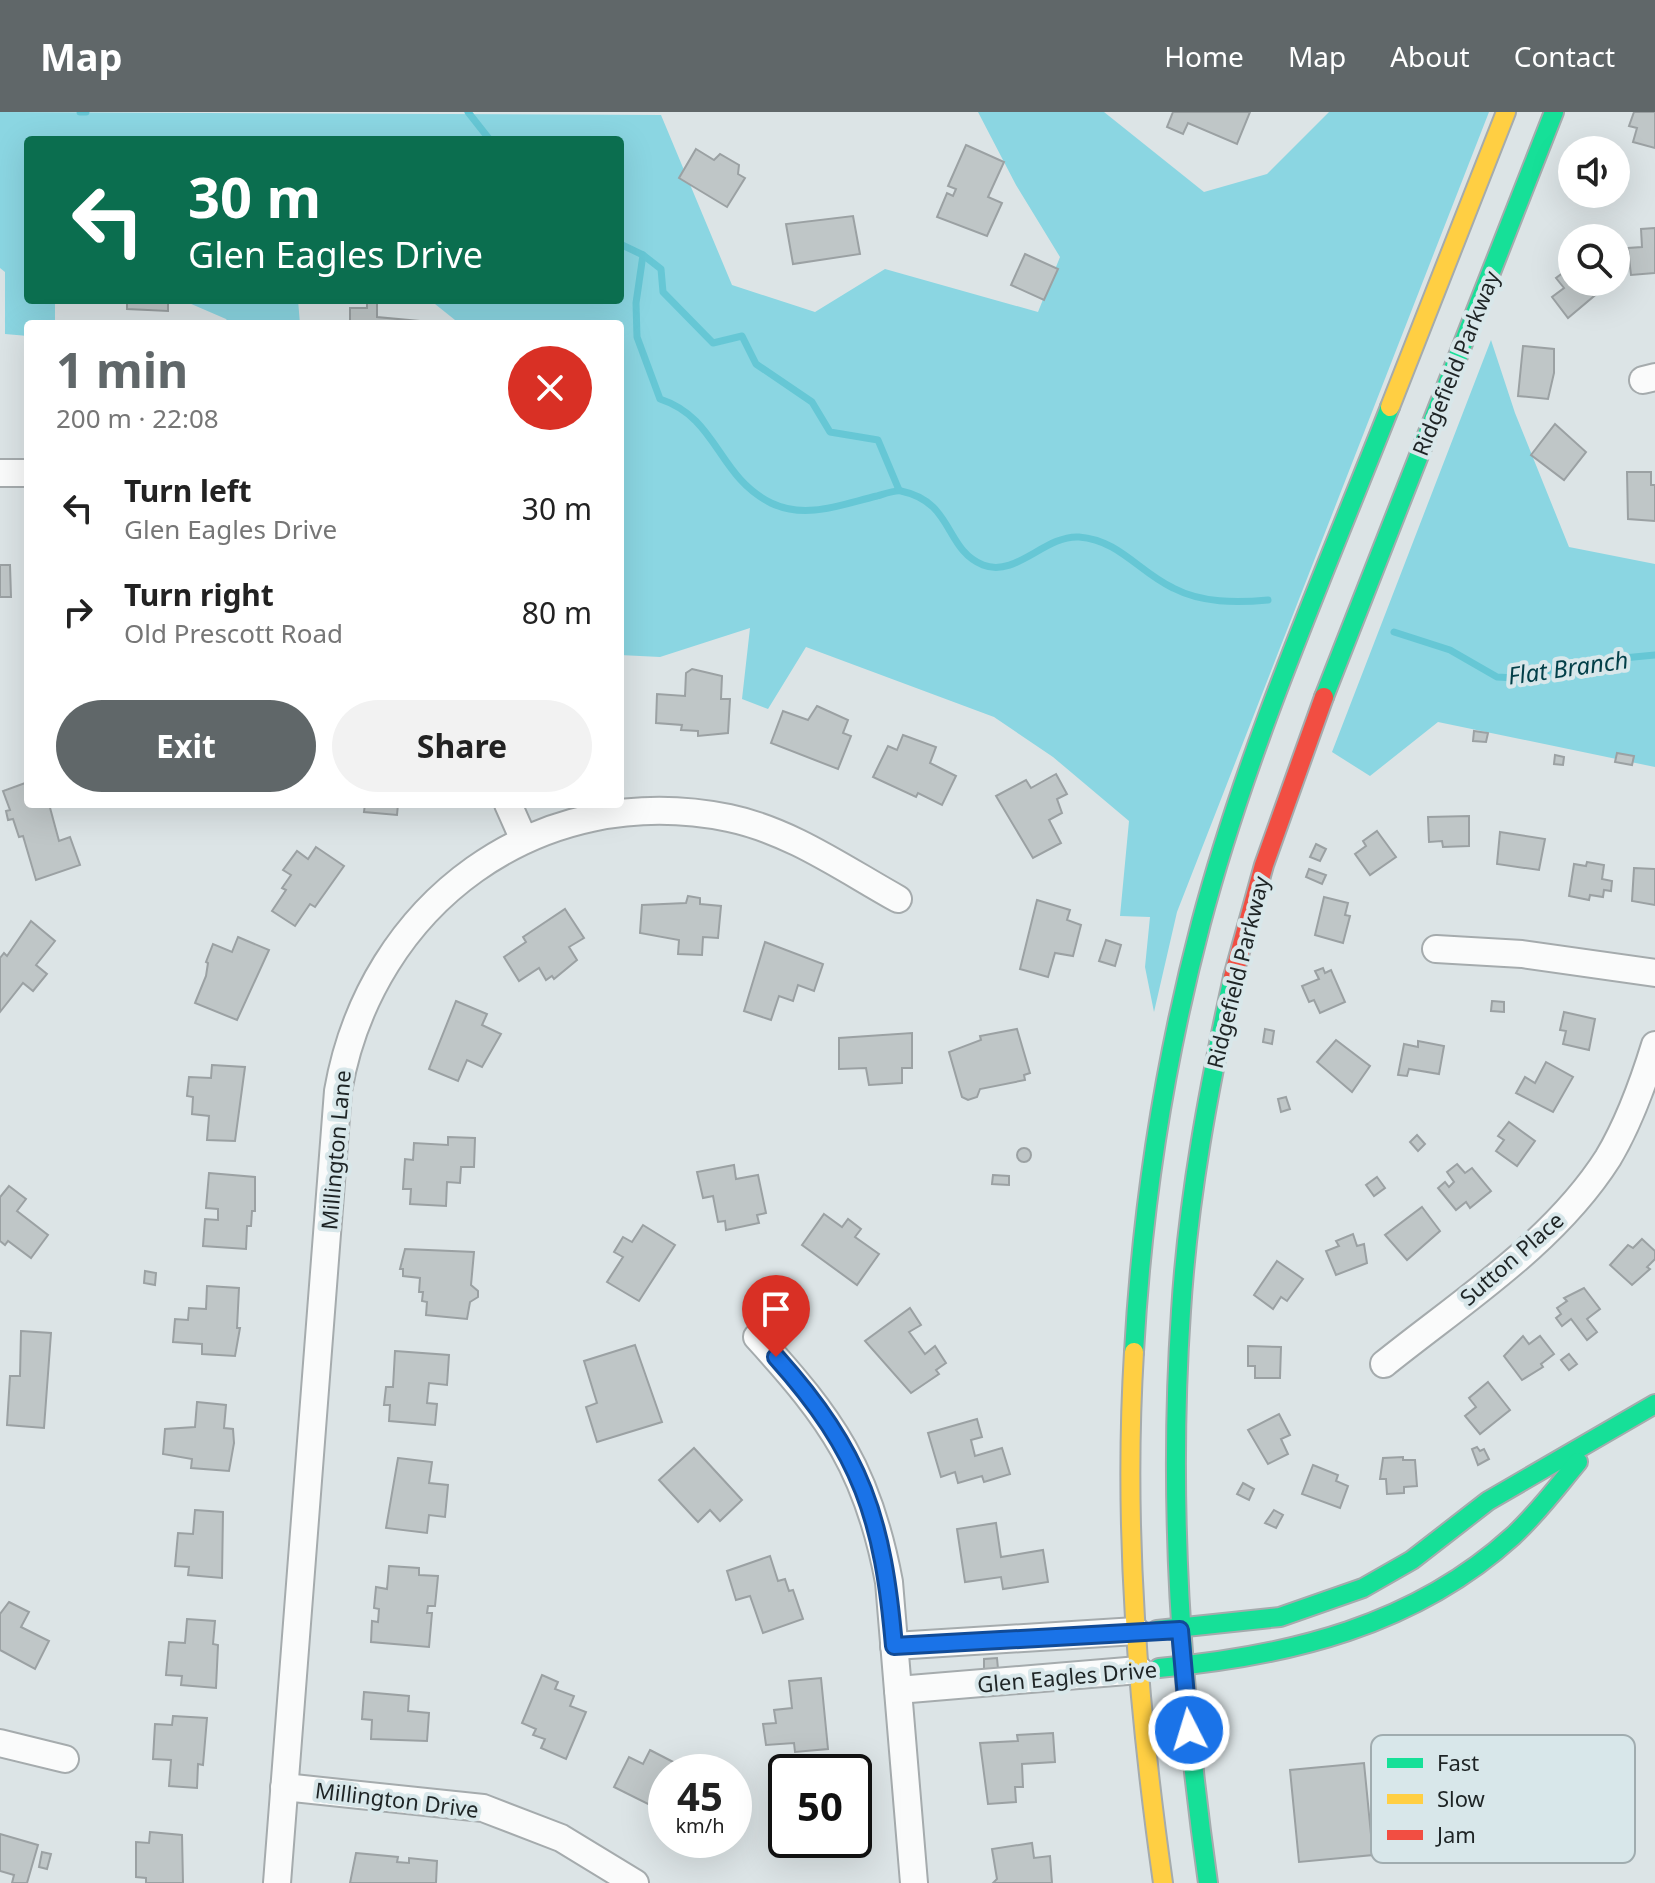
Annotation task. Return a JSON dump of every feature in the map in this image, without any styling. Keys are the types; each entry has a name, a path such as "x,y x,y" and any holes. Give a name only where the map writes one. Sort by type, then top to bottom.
{"main road":[{"name":"Ridgefield Parkway","path":"1163,1883 1136,1631 1130,1417 1137,1290 1155,1140 1196,943 1226,837 1276,695 1506,112"},
{"name":"Ridgefield Parkway","path":"1208,1883 1180,1630 1174,1417 1181,1288 1198,1150 1236,963 1294,772 1554,112"},
{"name":"Glen Eagles Drive","path":"1136,1631 1180,1630 1280,1617 1363,1588 1412,1560 1488,1501 1595,1442 1655,1404"},
{"name":"Glen Eagles Drive","path":"1139,1670 1238,1662 1314,1645 1411,1605 1482,1561 1512,1537 1595,1442"}],"street":[{"path":"0,473 24,473"},
{"path":"510,808 524,840"},
{"name":"Millington Lane","path":"277,1883 338,1091 344,1058 373,983 414,924 468,872 524,840 571,823 644,811 730,819 790,839 898,899"},
{"path":"1436,949 1522,954 1655,973"},
{"name":"Sutton Place","path":"1384,1364 1534,1242 1574,1202 1607,1159 1628,1121 1655,1045"},
{"path":"757,1337 813,1399 850,1455 867,1495 881,1542 894,1646 914,1883"},
{"name":"Glen Eagles Drive","path":"894,1646 1136,1631"},
{"name":"Glen Eagles Drive","path":"898,1690 1139,1670"},
{"path":"0,1743 65,1759"},
{"name":"Millington Drive","path":"284,1787 483,1808 520,1819 561,1838 635,1883"}],"shaded area":[{"path":"0,112 661,115 732,285 815,312 885,269 1038,312 1060,257 1016,185 978,112 1104,112 1204,192 1267,174 1329,112 1489,112 1177,912 1154,1012 1145,967 1150,917 1120,916 1129,821 1053,757 994,717 806,647 768,709 742,699 750,628 660,657 624,655 624,320 455,320 435,304 624,304 624,136 24,136 24,304 55,304 55,320 24,320 24,336 5,334 5,272 0,268"},
{"path":"191,304 298,304 300,320 226,319"},
{"path":"1491,340 1515,413 1569,547 1655,564 1655,767 1438,722 1370,776 1332,752"}],"building":[{"path":"1173,112 1250,112 1237,144 1188,123 1183,134 1167,127"},
{"path":"1634,112 1655,112 1655,148 1633,142 1637,128 1629,126"},
{"path":"966,145 1004,162 988,197 1002,203 987,236 937,217 947,193 953,196 956,189 948,186"},
{"path":"696,149 714,160 720,154 739,165 738,174 745,178 727,207 679,178"},
{"path":"853,216 860,254 793,264 786,224"},
{"path":"1655,228 1655,273 1631,275 1630,248 1642,247 1641,229"},
{"path":"1025,254 1058,269 1044,300 1011,285"},
{"path":"1558,292 1558,296 1594,296 1568,318 1552,297"},
{"path":"127,304 168,304 168,311 127,309"},
{"path":"367,304 377,304 377,317 408,320 350,320 350,308 367,308"},
{"path":"1523,346 1554,349 1554,373 1548,399 1518,396"},
{"path":"1555,424 1586,452 1564,480 1531,455"},
{"path":"1627,472 1651,472 1651,485 1655,485 1655,521 1628,519"},
{"path":"0,565 10,565 11,597 0,597"},
{"path":"692,669 722,676 721,699 730,699 728,733 698,736 698,731 681,730 682,725 656,723 657,694 685,696 686,673"},
{"path":"817,706 848,720 843,733 851,736 838,769 771,743 783,711 808,720"},
{"path":"1474,731 1488,733 1486,742 1473,741"},
{"path":"903,735 936,747 930,763 956,776 942,805 873,777 888,746 897,750"},
{"path":"1617,753 1634,756 1632,765 1615,762"},
{"path":"1555,755 1564,757 1563,765 1554,764"},
{"path":"1056,774 1067,794 1057,799 1062,813 1049,820 1061,843 1033,858 996,796 1026,780 1031,788"},
{"path":"24,783 24,808 50,808 59,841 70,837 80,865 36,880 23,836 19,837 13,819 8,820 6,811 10,810 3,791"},
{"path":"364,808 398,808 397,815 364,812"},
{"path":"1469,816 1469,846 1443,847 1442,841 1429,842 1428,817"},
{"path":"1377,831 1396,857 1370,875 1355,854 1366,846 1363,841"},
{"path":"1500,832 1545,839 1539,870 1497,864"},
{"path":"1316,844 1326,849 1320,861 1310,857"},
{"path":"316,847 344,866 315,907 310,904 295,926 272,911 286,890 282,888 291,875 283,870 297,851 308,859"},
{"path":"1587,862 1604,865 1602,879 1612,881 1611,891 1604,890 1603,897 1590,895 1589,900 1569,896 1574,864 1586,866"},
{"path":"1634,868 1655,869 1655,905 1632,901"},
{"path":"1309,869 1326,875 1322,884 1306,877"},
{"path":"688,896 700,898 700,904 721,906 718,938 703,937 702,955 678,954 679,940 640,933 642,905 686,903"},
{"path":"1324,897 1348,903 1345,915 1350,916 1343,943 1315,935"},
{"path":"1037,900 1070,910 1067,920 1081,925 1073,956 1055,953 1048,977 1020,969"},
{"path":"565,909 584,938 569,947 577,960 554,979 552,976 546,980 539,968 519,981 504,957 526,942 523,937"},
{"path":"31,921 55,941 36,965 47,974 33,991 23,983 0,1012 0,958 4,953 7,956"},
{"path":"238,937 269,950 237,1020 195,1003 206,976 206,962 213,944 232,952"},
{"path":"1106,940 1121,945 1115,966 1099,961"},
{"path":"765,942 823,964 814,991 798,985 793,1001 779,996 771,1020 744,1011"},
{"path":"1323,968 1325,973 1331,970 1345,1002 1320,1013 1314,1000 1309,1002 1302,986 1319,979 1315,971"},
{"path":"456,1001 487,1014 482,1025 501,1034 482,1067 467,1060 458,1081 429,1069"},
{"path":"1492,1001 1504,1002 1504,1012 1491,1011"},
{"path":"1564,1012 1595,1019 1589,1050 1563,1044 1566,1031 1560,1030"},
{"path":"1017,1029 1030,1073 1024,1075 1025,1080 980,1089 977,1097 968,1100 962,1097 949,1052 981,1040 980,1036"},
{"path":"1265,1029 1274,1031 1272,1044 1263,1042"},
{"path":"912,1033 912,1068 902,1068 902,1083 869,1085 866,1068 839,1069 839,1038"},
{"path":"1336,1040 1370,1066 1352,1092 1317,1062"},
{"path":"1418,1041 1444,1046 1439,1074 1409,1069 1407,1076 1398,1075 1404,1044 1418,1047"},
{"path":"1546,1062 1573,1077 1553,1112 1516,1093 1525,1077 1535,1083"},
{"path":"212,1065 245,1067 235,1141 207,1140 209,1116 192,1114 193,1097 187,1096 189,1077 211,1078"},
{"path":"1286,1097 1290,1109 1281,1112 1278,1099"},
{"path":"1509,1122 1535,1141 1517,1166 1496,1151 1504,1140 1498,1136"},
{"path":"1417,1135 1425,1144 1418,1151 1410,1142"},
{"path":"448,1137 475,1138 474,1167 461,1167 460,1183 447,1182 446,1206 410,1204 411,1189 403,1189 405,1159 413,1160 414,1143 448,1145"},
{"path":"1024,1148 1031,1155 1024,1162 1017,1155"},
{"path":"1457,1164 1465,1173 1472,1168 1491,1191 1470,1208 1466,1202 1456,1210 1438,1188 1445,1182 1449,1187 1454,1182 1447,1172"},
{"path":"734,1165 736,1179 758,1175 766,1213 757,1215 759,1223 726,1230 725,1221 718,1222 713,1196 703,1198 697,1172"},
{"path":"209,1173 255,1177 255,1211 252,1211 251,1226 247,1226 246,1249 203,1246 205,1219 218,1220 218,1209 206,1208"},
{"path":"993,1175 1009,1176 1009,1185 992,1184"},
{"path":"1377,1177 1385,1188 1374,1196 1366,1185"},
{"path":"9,1186 26,1199 17,1211 48,1235 31,1258 8,1241 5,1245 0,1241 0,1197"},
{"path":"1422,1207 1440,1231 1407,1260 1385,1235"},
{"path":"824,1214 842,1227 848,1219 861,1229 855,1237 879,1254 857,1285 802,1245"},
{"path":"643,1225 675,1245 639,1301 607,1282 623,1257 614,1252 623,1237 632,1242"},
{"path":"1353,1234 1357,1246 1364,1244 1367,1263 1336,1275 1326,1251 1339,1246 1336,1241"},
{"path":"1642,1239 1655,1251 1655,1259 1647,1267 1650,1269 1632,1285 1610,1265 1628,1245 1633,1248"},
{"path":"405,1249 474,1252 471,1285 478,1291 478,1297 470,1302 467,1319 426,1315 427,1302 422,1301 423,1292 419,1292 420,1278 403,1276 403,1269 400,1269"},
{"path":"1277,1261 1303,1279 1287,1301 1281,1297 1273,1309 1254,1295"},
{"path":"145,1271 156,1273 155,1285 144,1283"},
{"path":"207,1286 239,1288 237,1328 240,1328 235,1356 202,1354 202,1344 173,1342 175,1319 188,1320 189,1308 206,1309"},
{"path":"1584,1288 1600,1309 1587,1319 1597,1332 1587,1340 1571,1319 1562,1326 1556,1318 1561,1314 1557,1308 1567,1301 1564,1298"},
{"path":"910,1308 921,1325 909,1332 925,1354 935,1346 946,1363 936,1370 939,1374 911,1393 865,1341"},
{"path":"21,1331 51,1333 44,1428 7,1425 10,1376 20,1376"},
{"path":"1523,1336 1529,1344 1540,1336 1554,1354 1541,1364 1543,1367 1522,1380 1504,1356"},
{"path":"635,1345 662,1422 597,1442 586,1407 597,1403 584,1361"},
{"path":"1248,1346 1281,1347 1280,1378 1255,1378 1255,1366 1248,1366"},
{"path":"395,1351 449,1355 447,1385 429,1383 427,1403 437,1404 435,1425 389,1421 390,1405 384,1405 386,1387 393,1387"},
{"path":"1569,1354 1577,1364 1569,1370 1561,1360"},
{"path":"1488,1382 1510,1410 1480,1434 1465,1416 1476,1407 1469,1398"},
{"path":"197,1402 226,1405 224,1428 233,1429 234,1443 229,1471 191,1468 192,1459 163,1454 165,1429 195,1427"},
{"path":"1279,1414 1290,1435 1281,1439 1288,1454 1268,1464 1248,1430"},
{"path":"977,1419 982,1437 971,1440 975,1456 1002,1448 1010,1474 984,1482 982,1476 958,1483 955,1472 941,1477 928,1433"},
{"path":"1477,1447 1480,1451 1484,1449 1489,1459 1478,1465 1472,1449"},
{"path":"694,1448 742,1500 720,1521 710,1510 698,1522 659,1480"},
{"path":"1403,1457 1403,1460 1415,1460 1417,1486 1404,1487 1404,1493 1387,1494 1386,1479 1380,1479 1383,1458"},
{"path":"398,1458 432,1462 429,1483 448,1485 445,1517 429,1515 427,1533 386,1528"},
{"path":"1313,1465 1338,1475 1336,1481 1348,1486 1340,1508 1302,1494"},
{"path":"1243,1483 1254,1489 1249,1500 1237,1494"},
{"path":"195,1510 223,1512 222,1578 188,1575 189,1567 175,1566 178,1533 193,1534"},
{"path":"1274,1510 1283,1515 1276,1528 1265,1523"},
{"path":"996,1523 1001,1557 1043,1550 1048,1582 1003,1589 1001,1577 965,1582 957,1529"},
{"path":"770,1556 778,1581 785,1579 789,1591 793,1590 803,1619 763,1633 750,1596 736,1600 727,1571"},
{"path":"389,1566 419,1568 419,1575 438,1576 435,1606 428,1606 427,1613 432,1613 429,1647 371,1642 372,1621 378,1622 379,1609 374,1608 376,1587 387,1589"},
{"path":"9,1602 29,1612 21,1627 49,1641 35,1669 0,1650 0,1614"},
{"path":"187,1619 215,1621 213,1644 218,1645 216,1688 181,1685 182,1676 166,1675 169,1642 185,1643"},
{"path":"997,1658 998,1669 984,1670 984,1659"},
{"path":"542,1675 558,1682 555,1689 574,1696 570,1706 586,1712 566,1759 541,1748 545,1739 533,1735 536,1729 522,1723"},
{"path":"821,1678 828,1749 795,1752 794,1743 766,1745 763,1724 776,1723 774,1710 792,1708 789,1681"},
{"path":"364,1692 409,1696 408,1711 429,1713 427,1741 371,1739 372,1720 362,1719"},
{"path":"173,1716 207,1718 203,1765 198,1764 197,1788 169,1786 171,1760 153,1759 155,1724 172,1725"},
{"path":"1053,1733 1055,1762 1022,1764 1023,1787 1015,1787 1016,1802 988,1804 980,1743 1018,1741 1017,1735"},
{"path":"648,1754 648,1804 614,1787 629,1757 643,1764"},
{"path":"1364,1763 1371,1855 1299,1862 1290,1770"},
{"path":"150,1832 182,1835 183,1883 146,1883 146,1878 136,1877 136,1842 149,1843"},
{"path":"0,1834 38,1845 27,1883 12,1883 14,1875 0,1871"},
{"path":"1032,1843 1034,1858 1050,1856 1052,1883 993,1883 997,1879 992,1849"},
{"path":"42,1852 51,1854 47,1869 39,1867"},
{"path":"356,1853 398,1857 397,1862 409,1863 409,1858 437,1861 436,1883 350,1883"}],"waterway":[{"name":"Flat Branch","path":"80,112 86,112"},
{"name":"Flat Branch","path":"468,112 487,136"},
{"name":"Flat Branch","path":"624,246 643,255 636,303 637,337 660,399 694,419 739,478 753,492 771,503 784,508 811,510 901,491 931,505 961,548 970,558 983,565 1007,566 1054,542 1079,537 1106,544 1184,593 1219,601 1268,600"},
{"path":"643,255 661,269 663,292 713,343 742,336 756,364 812,402 830,432 878,440 899,490"},
{"name":"Flat Branch","path":"1394,632 1450,650 1497,677 1515,678 1592,661 1655,655"}],"traffic: fast":[{"path":"1324,697 1554,112"},
{"path":"1134,1352 1143,1244 1157,1136 1176,1029 1201,923 1264,727 1390,407"},
{"path":"1208,1883 1184,1669 1177,1526 1177,1383 1184,1269 1194,1185 1233,977"},
{"path":"1157,1630 1280,1617 1363,1588 1412,1560 1488,1501 1655,1404"},
{"path":"1159,1668 1207,1663 1302,1645 1392,1614 1434,1593 1475,1567 1513,1536 1578,1462"}],"traffic: slow":[{"path":"1390,407 1506,112"},
{"path":"1134,1352 1130,1485 1135,1618 1146,1751 1163,1883"}],"traffic: jam":[{"path":"1233,977 1264,865 1324,697"}],"route":[{"path":"776,1357 813,1399 838,1436 867,1495 889,1582 894,1646 1180,1630 1189,1730"}]}
